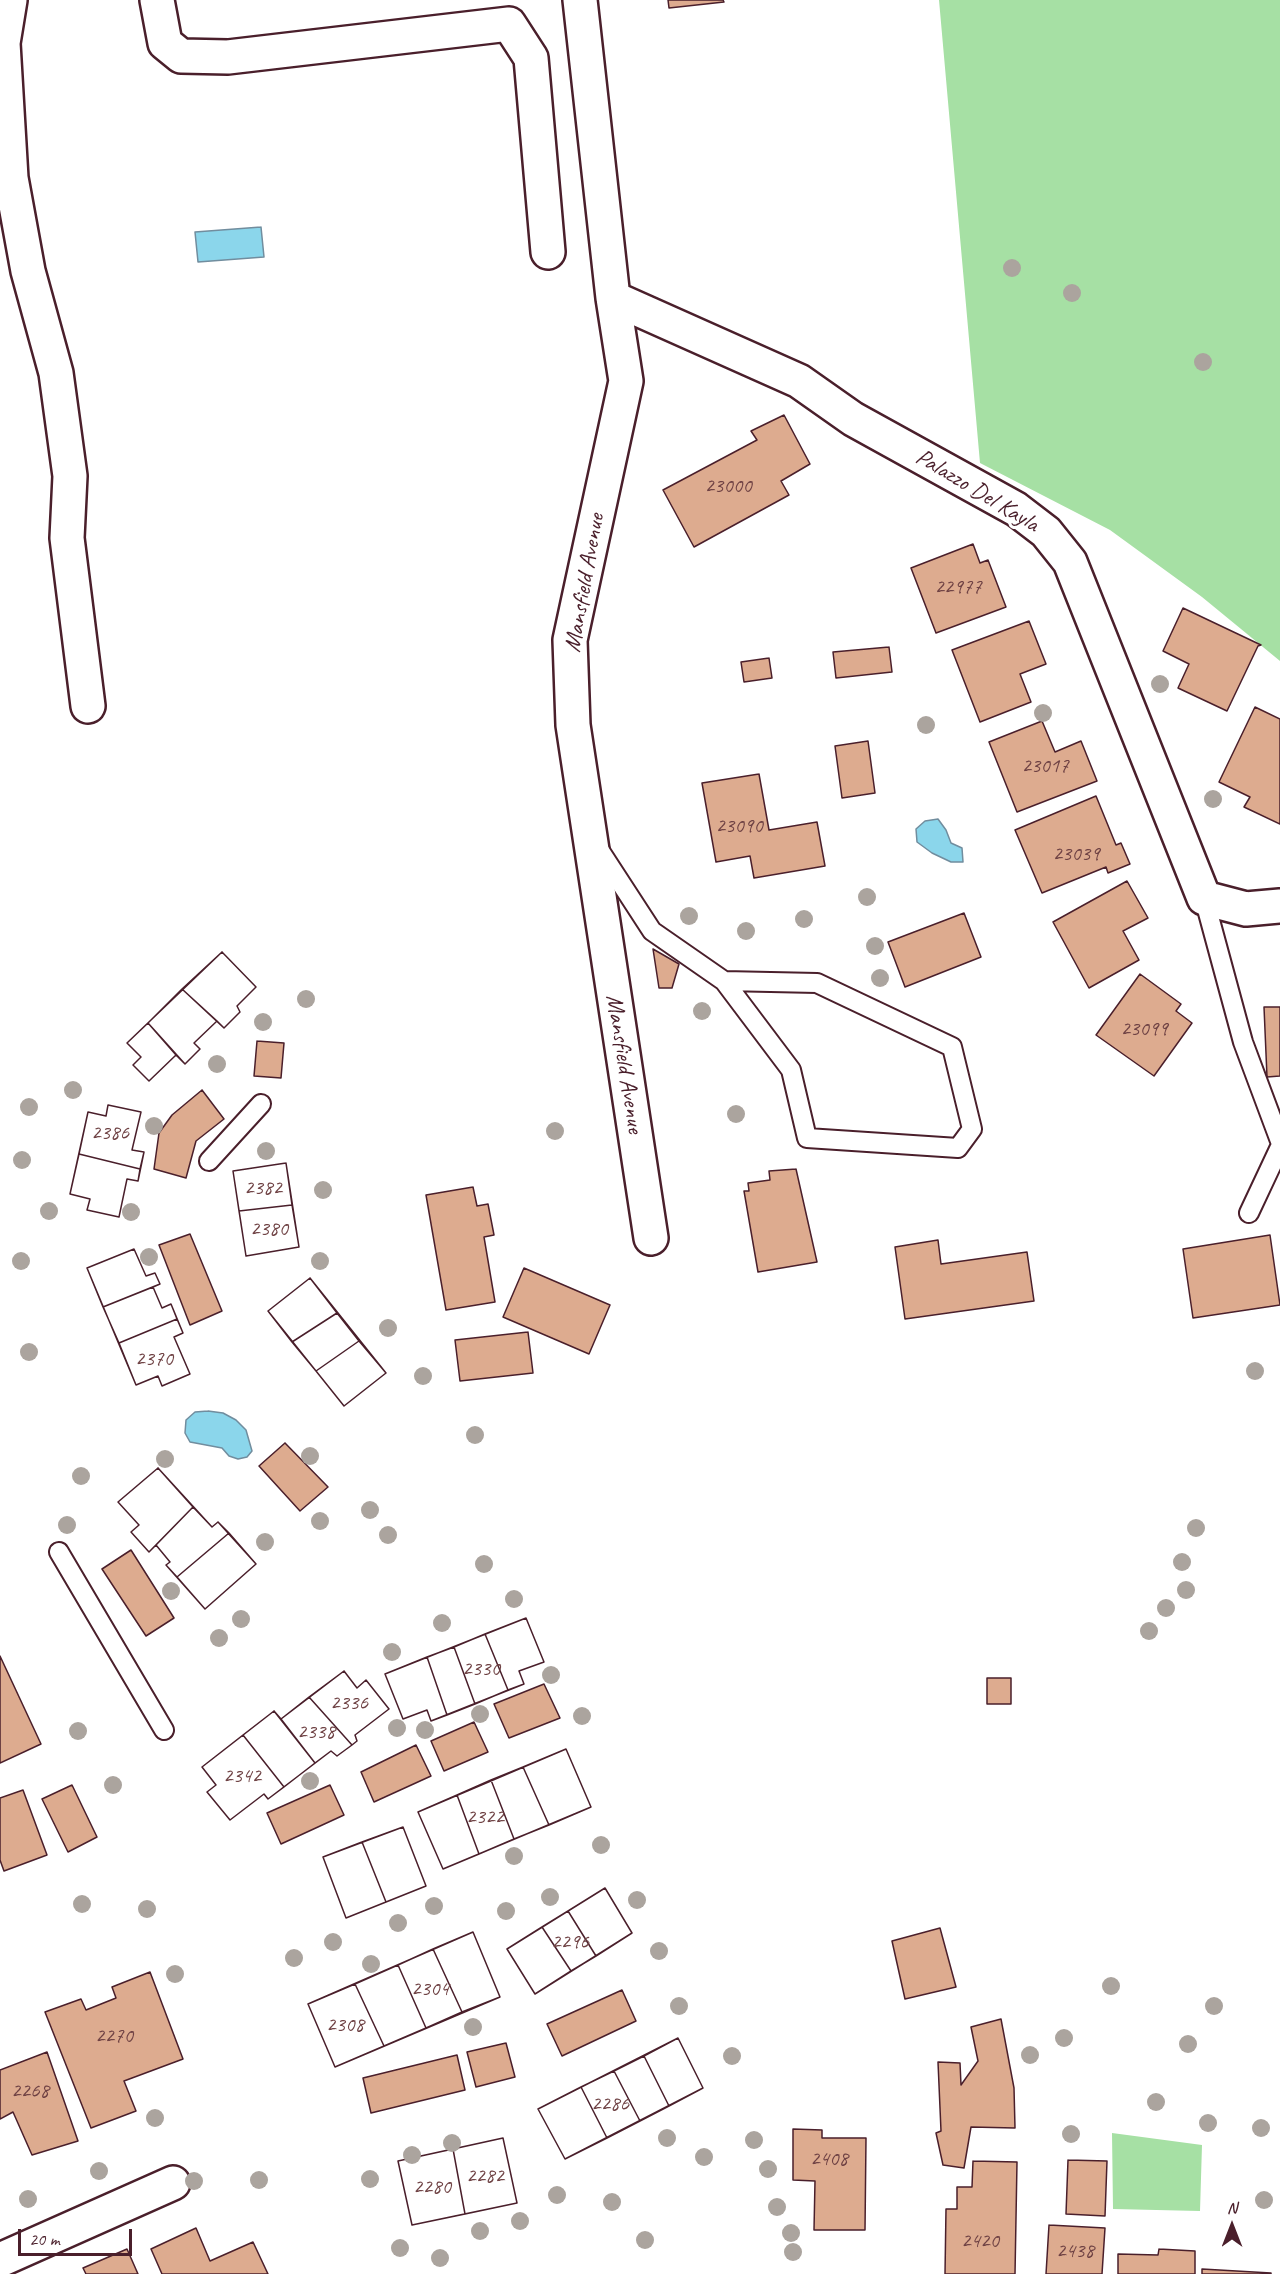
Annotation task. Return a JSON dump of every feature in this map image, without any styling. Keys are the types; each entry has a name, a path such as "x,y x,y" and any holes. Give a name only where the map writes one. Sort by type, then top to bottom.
{"street":[{"path":"10,0 3,44 11,178 28,271 56,373 70,476 67,538 88,706"},
{"path":"157,0 165,43 181,56 228,57 509,24 531,58 549,252"},
{"name":"Mansfield Avenue","path":"580,0 613,298 626,381 570,640 573,724 651,1238"},
{"name":"Palazzo Del Kayla","path":"613,298 799,381 853,419 1016,509 1046,532 1070,562 1204,898"},
{"path":"1204,898 1246,909 1280,906"},
{"path":"6,2274 0,2260 173,2183"}],"lane":[{"path":"589,833 652,932 724,981 791,1070 807,1138 958,1148 972,1129 952,1047 817,983 724,981"},
{"path":"1204,898 1243,1042 1280,1140"},
{"path":"209,1161 261,1104"},
{"path":"1249,1213 1280,1147"},
{"path":"59,1552 164,1730"}],"green space":[{"path":"939,0 1280,0 1280,661 1202,597 1110,530 980,463"},
{"path":"1112,2133 1202,2145 1200,2211 1113,2209"}],"water":[{"path":"261,227 264,257 198,262 195,232"},
{"path":"938,819 951,843 962,848 963,862 951,862 932,853 917,842 916,829 925,821"},
{"path":"195,1412 223,1413 236,1420 246,1430 252,1451 247,1457 238,1459 229,1456 222,1448 190,1442 185,1433 186,1420"}],"building":[{"path":"668,0 723,0 724,2 669,8"},
{"path":"784,415 810,464 781,481 789,495 694,547 663,490 757,440 751,431"},
{"path":"973,544 980,563 988,560 1006,607 936,633 911,568"},
{"path":"1183,608 1261,645 1258,646 1227,711 1178,688 1189,664 1163,651"},
{"path":"1029,621 1046,664 1020,674 1031,702 980,722 952,650"},
{"path":"889,647 892,672 836,678 833,652"},
{"path":"769,658 772,678 744,682 741,662"},
{"path":"1255,707 1280,719 1280,824 1244,807 1250,797 1219,782"},
{"path":"1042,721 1055,752 1081,741 1097,781 1017,812 989,742"},
{"path":"868,741 875,793 842,798 835,746"},
{"path":"759,774 769,830 817,822 825,866 754,878 750,856 716,862 702,783"},
{"path":"1096,796 1116,845 1121,843 1130,864 1108,873 1106,867 1042,893 1015,830"},
{"path":"1127,881 1148,918 1123,931 1139,960 1089,988 1053,922"},
{"path":"964,913 981,957 905,987 888,942"},
{"path":"653,949 679,964 672,988 659,988"},
{"path":"222,952 256,987 237,1006 240,1012 224,1028 217,1021 194,1043 200,1049 185,1064 176,1055 149,1081 133,1065 141,1057 127,1043"},
{"path":"222,952 256,987 237,1006 240,1012 224,1028 182,989"},
{"path":"1140,974 1181,1004 1176,1011 1192,1023 1154,1076 1096,1035"},
{"path":"182,989 217,1021 194,1043 200,1049 185,1064 148,1023"},
{"path":"1264,1007 1280,1007 1280,1076 1267,1077"},
{"path":"148,1023 176,1055 149,1081 133,1065 141,1057 127,1043"},
{"path":"257,1041 284,1043 281,1078 254,1076"},
{"path":"202,1090 224,1119 196,1141 186,1178 154,1169 159,1133 172,1115"},
{"path":"108,1105 141,1112 132,1150 144,1152 138,1181 127,1179 119,1217 87,1210 90,1199 70,1194 88,1112 106,1116"},
{"path":"108,1105 141,1112 132,1150 144,1152 140,1169 79,1154 88,1112 106,1116"},
{"path":"79,1154 140,1169 138,1181 127,1179 119,1217 87,1210 90,1199 70,1194"},
{"path":"286,1163 299,1247 246,1256 233,1171"},
{"path":"286,1163 292,1205 239,1211 233,1171"},
{"path":"796,1169 817,1262 758,1272 744,1191 749,1191 748,1183 770,1180 769,1171"},
{"path":"473,1187 477,1206 488,1204 494,1235 484,1237 495,1302 446,1310 426,1195"},
{"path":"292,1205 299,1247 246,1256 239,1211"},
{"path":"190,1234 222,1311 190,1325 159,1245"},
{"path":"1270,1235 1280,1305 1193,1318 1183,1249"},
{"path":"938,1240 941,1264 1027,1252 1034,1301 905,1319 895,1247"},
{"path":"134,1249 146,1276 155,1273 160,1284 153,1287 162,1308 171,1304 183,1333 174,1337 190,1374 162,1386 158,1376 136,1385 87,1268"},
{"path":"134,1249 146,1276 155,1273 160,1284 103,1307 87,1268"},
{"path":"524,1268 610,1305 589,1354 503,1317"},
{"path":"310,1278 386,1373 344,1406 268,1311"},
{"path":"310,1278 337,1313 292,1342 268,1311"},
{"path":"153,1287 162,1308 171,1304 177,1319 119,1343 103,1307"},
{"path":"337,1313 359,1341 316,1371 292,1342"},
{"path":"177,1319 183,1333 174,1337 190,1374 162,1386 158,1376 136,1385 119,1343"},
{"path":"528,1332 533,1373 460,1381 455,1340"},
{"path":"359,1341 386,1373 344,1406 316,1371"},
{"path":"285,1443 328,1487 300,1511 259,1466"},
{"path":"158,1468 212,1527 218,1522 256,1564 205,1609 166,1565 170,1562 156,1545 149,1552 131,1532 139,1525 118,1502"},
{"path":"158,1468 193,1507 149,1552 131,1532 139,1525 118,1502"},
{"path":"193,1507 212,1527 218,1522 229,1533 177,1577 166,1565 170,1562 156,1545"},
{"path":"229,1533 256,1564 205,1609 177,1577"},
{"path":"131,1550 174,1618 146,1636 102,1569"},
{"path":"526,1618 544,1662 519,1671 524,1684 431,1721 427,1710 403,1719 385,1674"},
{"path":"526,1618 544,1662 519,1671 524,1684 508,1690 485,1634"},
{"path":"485,1634 508,1690 475,1704 454,1647"},
{"path":"454,1647 475,1704 447,1715 427,1657"},
{"path":"0,1656 41,1744 0,1763"},
{"path":"427,1657 447,1715 431,1721 427,1710 403,1719 385,1674"},
{"path":"344,1671 357,1688 366,1680 389,1709 355,1735 357,1741 337,1756 331,1751 268,1799 264,1794 230,1820 207,1792 216,1785 202,1767 274,1711 281,1719"},
{"path":"344,1671 357,1688 366,1680 389,1709 355,1735 357,1741 352,1745 309,1697"},
{"path":"987,1678 1011,1678 1011,1704 987,1704"},
{"path":"544,1684 560,1718 509,1738 494,1704"},
{"path":"309,1697 352,1745 337,1756 331,1751 315,1763 281,1719"},
{"path":"274,1711 315,1763 284,1787 243,1735"},
{"path":"474,1722 488,1752 444,1771 431,1741"},
{"path":"243,1735 284,1787 268,1799 264,1794 230,1820 207,1792 216,1785 202,1767"},
{"path":"416,1745 431,1776 374,1802 361,1772"},
{"path":"566,1749 591,1807 443,1869 418,1812"},
{"path":"566,1749 591,1807 549,1825 523,1767"},
{"path":"523,1767 549,1825 514,1839 491,1780"},
{"path":"491,1780 514,1839 479,1854 457,1795"},
{"path":"72,1785 97,1837 68,1852 42,1799"},
{"path":"330,1785 344,1815 281,1844 267,1813"},
{"path":"23,1790 47,1855 4,1871 0,1860 0,1798"},
{"path":"457,1795 479,1854 443,1869 418,1812"},
{"path":"403,1827 426,1886 346,1918 323,1857"},
{"path":"403,1827 426,1886 386,1902 362,1842"},
{"path":"362,1842 386,1902 346,1918 323,1857"},
{"path":"605,1888 632,1933 535,1994 507,1949"},
{"path":"605,1888 632,1933 596,1956 568,1911"},
{"path":"568,1911 596,1956 571,1971 542,1927"},
{"path":"542,1927 571,1971 535,1994 507,1949"},
{"path":"940,1928 956,1987 905,1999 892,1941"},
{"path":"473,1932 500,1997 335,2067 308,2004"},
{"path":"473,1932 500,1997 462,2012 433,1949"},
{"path":"433,1949 462,2012 426,2028 398,1965"},
{"path":"398,1965 426,2028 384,2046 355,1984"},
{"path":"150,1972 183,2059 124,2081 136,2111 91,2128 45,2012 81,1999 86,2010 116,1998 112,1987"},
{"path":"355,1984 384,2046 335,2067 308,2004"},
{"path":"622,1990 636,2021 562,2056 547,2024"},
{"path":"1001,2019 1014,2088 1015,2128 971,2127 964,2168 943,2165 936,2133 941,2131 938,2062 960,2063 961,2085 978,2061 971,2027"},
{"path":"678,2038 703,2088 565,2159 538,2109"},
{"path":"678,2038 703,2088 669,2106 644,2056"},
{"path":"506,2043 515,2077 476,2087 467,2052"},
{"path":"47,2052 78,2141 32,2155 13,2112 0,2119 0,2070"},
{"path":"457,2055 465,2090 371,2113 363,2078"},
{"path":"644,2056 669,2106 640,2121 614,2071"},
{"path":"614,2071 640,2121 607,2138 581,2087"},
{"path":"581,2087 607,2138 565,2159 538,2109"},
{"path":"793,2129 822,2130 822,2138 866,2138 865,2230 814,2230 815,2181 793,2180"},
{"path":"503,2138 517,2203 412,2225 398,2161"},
{"path":"503,2138 517,2203 465,2214 453,2149"},
{"path":"453,2149 465,2214 412,2225 398,2161"},
{"path":"1068,2160 1107,2161 1105,2216 1066,2214"},
{"path":"973,2161 1017,2162 1015,2274 945,2274 946,2209 957,2209 957,2187 972,2187"},
{"path":"1049,2225 1105,2228 1102,2274 1046,2274"},
{"path":"196,2228 210,2261 253,2242 268,2274 162,2274 151,2249"},
{"path":"127,2249 138,2274 86,2274 83,2268"},
{"path":"1159,2249 1195,2251 1195,2274 1118,2274 1118,2254 1158,2255"},
{"path":"1202,2269 1271,2273 1271,2274 1202,2274"}]}
